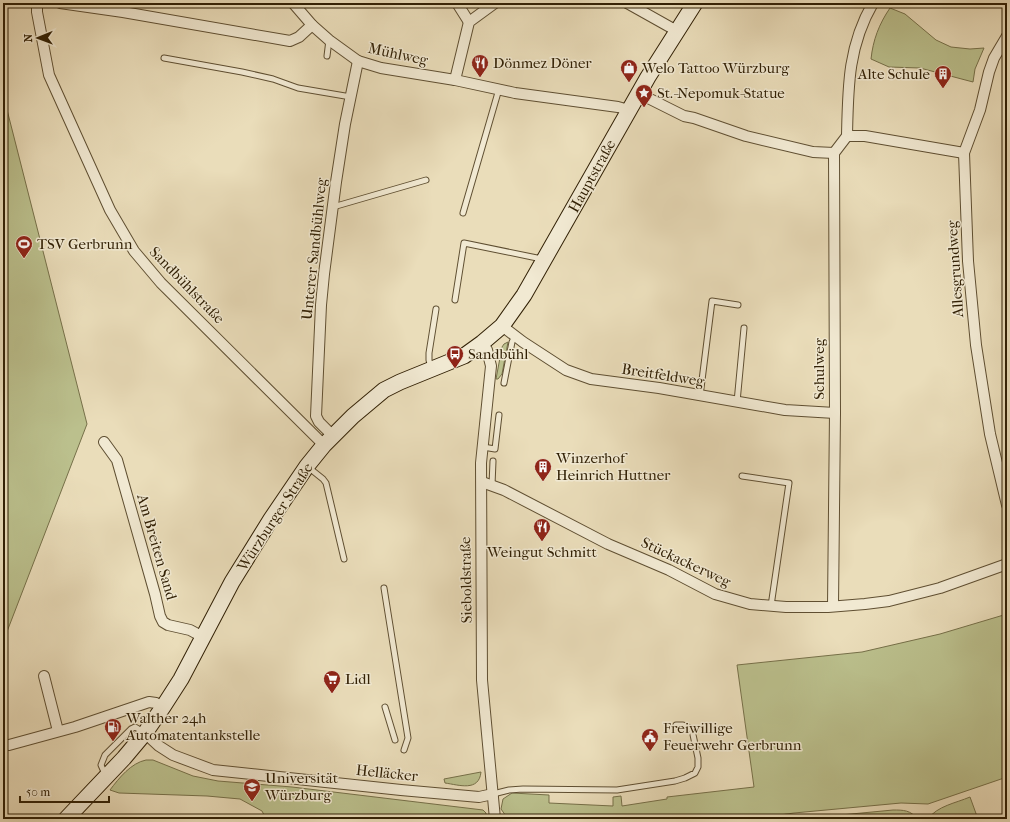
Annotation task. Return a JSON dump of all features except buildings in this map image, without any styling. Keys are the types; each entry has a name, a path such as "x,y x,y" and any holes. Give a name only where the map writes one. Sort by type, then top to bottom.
{"street":[{"name":"Sandbühlstraße","path":"37,3 37,12 49,75 110,210 134,251 161,283 328,441"},
{"path":"60,3 124,7 290,41 299,37 312,25"},
{"name":"Mühlweg","path":"293,3 312,25 329,40 358,61 381,68 629,110"},
{"path":"457,3 469,22"},
{"path":"455,80 469,22 495,3"},
{"path":"627,3 677,31"},
{"name":"Hauptstraße","path":"482,343 502,326 524,295 638,93 695,3"},
{"path":"638,93 684,116 746,136 813,152 834,153 847,136 849,82 854,45 865,17 873,3"},
{"name":"Allesgrundweg","path":"1007,36 994,58 980,110 964,153 968,261 976,345 990,434 1007,506"},
{"name":"Unterer Sandbühlweg","path":"328,441 316,416 321,305 345,124 358,61"},
{"path":"847,136 865,136 964,153"},
{"name":"Schulweg","path":"833,606 835,414 834,153"},
{"name":"Breitfeldweg","path":"502,326 566,370 591,379 659,388 785,410 835,414"},
{"name":"Würzburger Straße","path":"66,819 145,733 181,679 232,582 271,519 307,466 328,441 353,416 381,392 400,382 464,356 482,343"},
{"name":"Sieboldstraße","path":"482,343 488,350 491,366 481,463 482,482 480,518 482,680 495,819"},
{"name":"Am Breiten Sand","path":"104,442 117,460 160,616 163,622 168,625 190,630 203,637"},
{"name":"Stückackerweg","path":"482,482 504,490 608,544 669,570 715,594 750,604 771,606 833,606 889,601 940,588 1007,564"},
{"path":"44,676 58,731"},
{"path":"9,745 149,702 156,703 163,707"},
{"name":"Helläcker","path":"145,733 173,755 213,770 479,797 493,794"}],"lane":[{"path":"327,56 329,40"},
{"path":"164,58 273,79 298,88 351,97"},
{"path":"463,213 499,89"},
{"path":"333,207 426,180"},
{"path":"454,300 464,243 545,259"},
{"path":"700,396 712,301 738,305"},
{"path":"431,370 429,353 436,309"},
{"path":"737,402 744,328"},
{"path":"504,383 512,342 515,336"},
{"path":"483,447 495,449 499,415"},
{"path":"492,485 493,461"},
{"path":"307,466 326,483 344,559"},
{"path":"742,476 789,483 771,606"},
{"path":"384,588 408,738 404,750"},
{"path":"385,707 395,740"},
{"path":"493,794 509,790 524,789 617,790 675,781 685,778 695,773 698,767 698,758 692,730 688,726 676,725"}],"green space":[{"path":"890,8 905,14 936,40 951,47 970,49 984,48 975,69 973,82 920,68 889,67 871,59 877,32"},
{"name":"TSV Gerbrunn","path":"3,94 87,424 3,642"},
{"path":"508,342 502,374 498,379 496,379 502,347"},
{"path":"1007,614 1007,777 928,804 901,803 794,813 751,819 508,819 501,809 503,799 512,793 549,795 549,803 613,806 613,797 621,796 622,806 667,799 667,797 754,787 737,665 862,652 940,634"},
{"name":"Universität Würzburg","path":"146,760 153,760 193,776 218,781 292,787 483,810 486,813 486,819 266,819 262,811 240,799 207,796 119,793 110,790 121,776 130,768 135,764"},
{"path":"481,772 476,782 468,786 445,783 444,779"},
{"path":"970,797 978,819 928,819 936,811 947,805"},
{"path":"903,810 909,812 917,819 799,819"}],"place":[{"name":"Dönmez Döner","path":"480,78"},
{"name":"Welo Tattoo Würzburg","path":"629,83"},
{"name":"Alte Schule","path":"943,89"},
{"name":"St.-Nepomuk-Statue","path":"644,108"},
{"name":"TSV Gerbrunn","path":"24,259"},
{"name":"Sandbühl","path":"455,369"},
{"name":"Winzerhof Heinrich Huttner","path":"543,482"},
{"name":"Weingut Schmitt","path":"542,542"},
{"name":"Lidl","path":"332,694"},
{"name":"Walther 24h Automatentankstelle","path":"113,742"},
{"name":"Freiwillige Feuerwehr Gerbrunn","path":"650,752"},
{"name":"Universität Würzburg","path":"252,802"}]}
